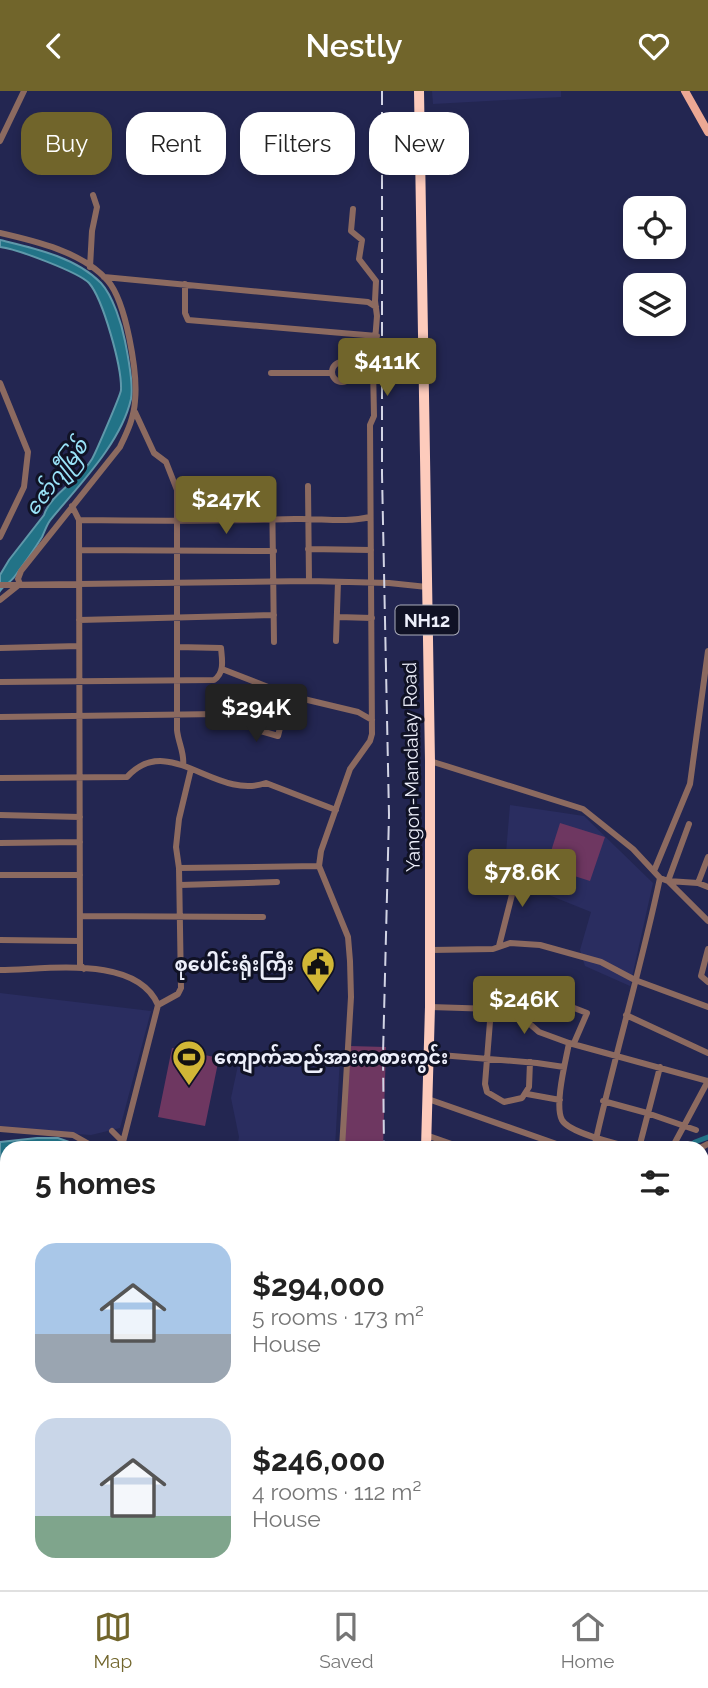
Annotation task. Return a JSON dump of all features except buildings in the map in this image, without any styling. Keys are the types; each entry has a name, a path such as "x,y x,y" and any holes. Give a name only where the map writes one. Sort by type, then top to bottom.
{"highway":[{"name":"Yangon-Mandalay Road","path":"419,91 430,761 431,950 426,1141"}],"main road":[{"path":"685,91 708,132"}],"street":[{"path":"0,141 24,91"},
{"path":"90,267 92,231 97,207 93,195"},
{"path":"342,1141 351,997 348,937 319,866 321,851 350,769 370,741 372,720 370,425 374,416 376,281 359,259 362,240 351,231 353,209"},
{"path":"0,233 49,245 90,267 108,282 125,317 135,382 134,411 120,447 21,571 17,584 0,600"},
{"path":"102,277 368,302 376,307"},
{"path":"185,284 185,313 188,320 377,336"},
{"path":"332,373 334,366 342,362 424,361"},
{"path":"332,373 338,381 345,382 350,378 352,369 342,362"},
{"path":"271,373 332,373"},
{"path":"0,383 27,451 24,487 0,537"},
{"path":"134,411 155,453 166,462 177,490 177,713 178,744 184,759 183,765"},
{"path":"272,486 274,642"},
{"path":"308,486 309,581"},
{"path":"72,506 79,520 80,964 84,969"},
{"path":"79,520 355,521 370,517"},
{"path":"308,549 371,550"},
{"path":"79,550 274,551"},
{"path":"0,585 309,581 427,587"},
{"path":"336,641 338,582"},
{"path":"79,620 274,615"},
{"path":"338,617 372,618"},
{"path":"0,648 79,646"},
{"path":"0,682 214,681 218,678 222,669 221,648 177,647"},
{"path":"654,871 690,784 708,651"},
{"path":"222,669 288,695 358,712 372,720"},
{"path":"0,716 219,713 254,729 278,736 288,695"},
{"path":"0,778 127,778 141,764 158,760 183,765 237,786 254,787 266,783 336,810"},
{"path":"430,761 583,809 625,842 660,878 708,887"},
{"path":"158,1005 178,993 181,988 180,885 176,847 179,819 191,769"},
{"path":"0,815 80,817"},
{"path":"668,881 689,824"},
{"path":"0,843 80,842"},
{"path":"698,883 708,857"},
{"path":"179,868 319,866"},
{"path":"499,946 519,867"},
{"path":"0,875 80,875"},
{"path":"596,1139 603,1101 660,878"},
{"path":"668,881 708,921"},
{"path":"180,885 277,882"},
{"path":"80,916 263,917"},
{"path":"0,940 80,941"},
{"path":"431,950 493,949 524,943 560,949 601,962 635,980 708,1007"},
{"path":"708,949 701,972 701,976 708,982"},
{"path":"0,970 115,970 153,992 158,1005 127,1141"},
{"path":"569,1006 587,1013 571,1043 564,1067 560,1116 563,1123 604,1141"},
{"path":"430,1007 491,1009 524,1019 539,1032 571,1043 708,1081 676,1141"},
{"path":"491,1009 485,1084 487,1092 504,1102 516,1101 527,1094 560,1100"},
{"path":"626,1015 708,1053"},
{"path":"428,1054 564,1067"},
{"path":"527,1094 530,1062"},
{"path":"641,1141 660,1067"},
{"path":"428,1099 548,1141"},
{"path":"603,1101 696,1131"},
{"path":"0,1129 73,1135 84,1141"},
{"path":"111,1131 122,1141"},
{"path":"426,1135 443,1141"}],"shaded area":[{"path":"432,91 561,91 561,97 433,104"},
{"path":"510,805 584,816 653,883 630,986 585,966 580,950 591,912 504,877"},
{"path":"560,823 605,837 590,881 546,867"},
{"path":"0,993 151,1011 120,1128 91,1135 0,1129"},
{"path":"349,1046 386,1047 383,1141 342,1141"},
{"name":"ကျောက်ဆည်အားကစားကွင်း","path":"172,1048 219,1058 205,1126 158,1117"},
{"path":"241,1051 340,1057 335,1141 238,1141 231,1098"}],"water":[{"path":"0,240 67,260 101,283 113,303 122,327 132,386 126,415 109,447 50,520 39,542 15,576 0,591 0,575 9,560 53,500 92,459 121,390 111,334 100,303 89,283 47,262 0,247"},
{"path":"58,1138 66,1141 9,1141"}],"waterway":[{"path":"698,1141 708,1137"}],"railway":[{"path":"382,91 382,474 389,815 383,1055 384,1141"}],"place":[{"name":"စုပေါင်းရုံးကြီး","path":"318,994"},
{"name":"ကျောက်ဆည်အားကစားကွင်း","path":"189,1087"}],"water label":[{"name":"ဇော်ဂျီမြစ်","path":"56,477"}]}
